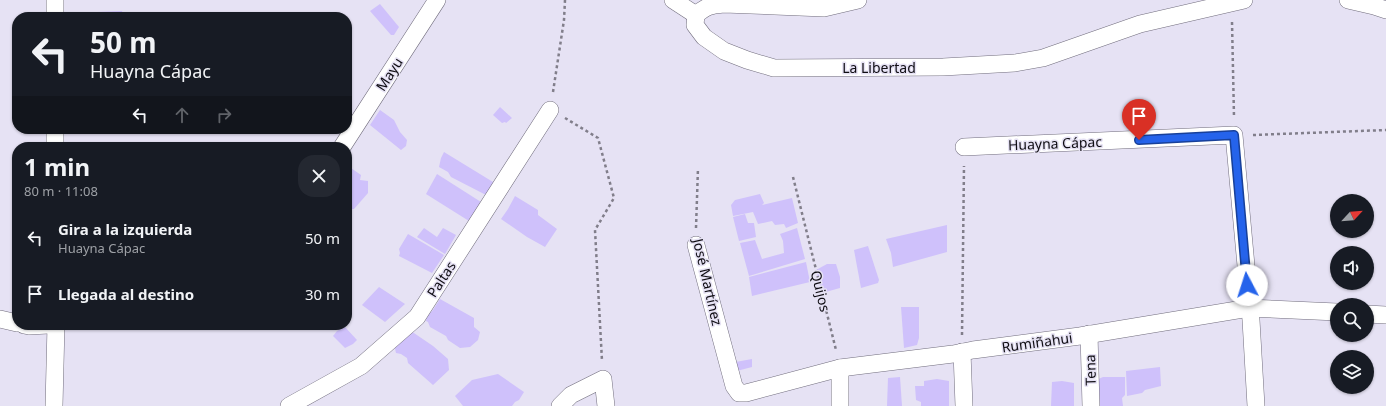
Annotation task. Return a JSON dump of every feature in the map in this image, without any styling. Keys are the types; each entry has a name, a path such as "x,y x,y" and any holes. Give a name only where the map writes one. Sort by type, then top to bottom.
{"street":[{"path":"55,0 55,12"},
{"name":"Mayu","path":"352,132 437,0"},
{"path":"673,0 696,15 704,8 713,5 824,8 858,0"},
{"path":"1348,0 1386,10"},
{"name":"La Libertad","path":"696,15 695,25 704,37 724,50 742,58 774,68 943,67 1015,63 1043,58 1140,24 1238,2"},
{"name":"Paltas","path":"289,406 362,366 417,317 550,110"},
{"path":"1234,135 1256,406"},
{"name":"Huayna Cápac","path":"964,147 1234,135"},
{"name":"José Martínez","path":"696,245 734,386 739,393"},
{"name":"Rumiñahui","path":"739,393 746,394 840,368 1089,334 1249,308 1330,312"},
{"path":"1374,314 1386,315"},
{"path":"0,319 12,322"},
{"path":"54,406 56,330"},
{"name":"Tena","path":"1089,334 1091,406"},
{"path":"962,352 964,406"},
{"path":"840,368 840,406"},
{"path":"560,406 571,395 603,379 606,406"}],"path":[{"path":"565,0 564,20 550,110 598,138 614,198 595,230 603,379"},
{"path":"1238,2 1234,135 1386,130"},
{"path":"962,352 964,147"},
{"name":"José Martínez","path":"696,245 698,168"},
{"name":"Quijos","path":"793,178 840,368"}],"building":[{"path":"380,4 399,27 394,35 391,35 370,11"},
{"path":"122,11 122,12 97,12"},
{"path":"500,107 512,118 506,123 502,123 493,115"},
{"path":"380,110 394,120 400,132 407,140 406,146 401,150 370,125"},
{"path":"444,152 493,182 494,184 486,195 451,177 448,172 439,167"},
{"path":"352,169 361,175 360,180 368,181 368,193 354,209 352,209"},
{"path":"437,174 481,202 469,221 426,194"},
{"path":"760,194 764,203 762,205 792,198 798,223 786,228 784,224 775,225 772,221 758,224 753,212 733,216 731,205 735,200"},
{"path":"515,196 538,210 538,215 557,229 545,247 527,237 501,219"},
{"path":"745,214 748,223 754,223 756,237 739,241 733,217"},
{"path":"947,225 947,252 893,267 891,253 886,239"},
{"path":"424,228 437,237 443,228 456,235 445,254 417,237"},
{"path":"797,228 805,259 749,276 740,243 755,240 762,259 784,253 783,241 780,234"},
{"path":"408,234 444,255 432,273 399,256 399,249"},
{"path":"868,246 879,280 878,283 861,288 854,250"},
{"path":"806,262 810,282 752,296 749,277"},
{"path":"827,264 836,264 840,277 840,288 822,293 816,270"},
{"path":"379,287 405,304 385,322 362,305"},
{"path":"440,299 474,318 474,327 480,332 478,340 470,347 460,348 448,340 446,336 430,327 426,321 427,316"},
{"path":"901,307 919,307 919,338 917,345 904,348"},
{"path":"348,330 357,340 345,348 333,336 337,331"},
{"path":"411,331 433,346 448,359 449,370 433,385 408,363 407,358 396,353 394,344"},
{"path":"752,359 752,367 733,372 730,363"},
{"path":"1160,367 1161,386 1145,390 1142,393 1127,396 1126,371"},
{"path":"498,374 524,392 519,400 512,406 463,406 455,396 472,380"},
{"path":"900,377 902,406 887,406 888,378"},
{"path":"1103,377 1125,377 1125,395 1122,398 1123,406 1094,406 1094,381"},
{"path":"937,379 949,381 949,406 921,406 921,402 916,400 915,386 924,386 924,381"},
{"path":"1062,381 1074,383 1074,406 1051,406 1052,382"}],"route":[{"path":"1139,140 1234,135 1247,285"}]}
